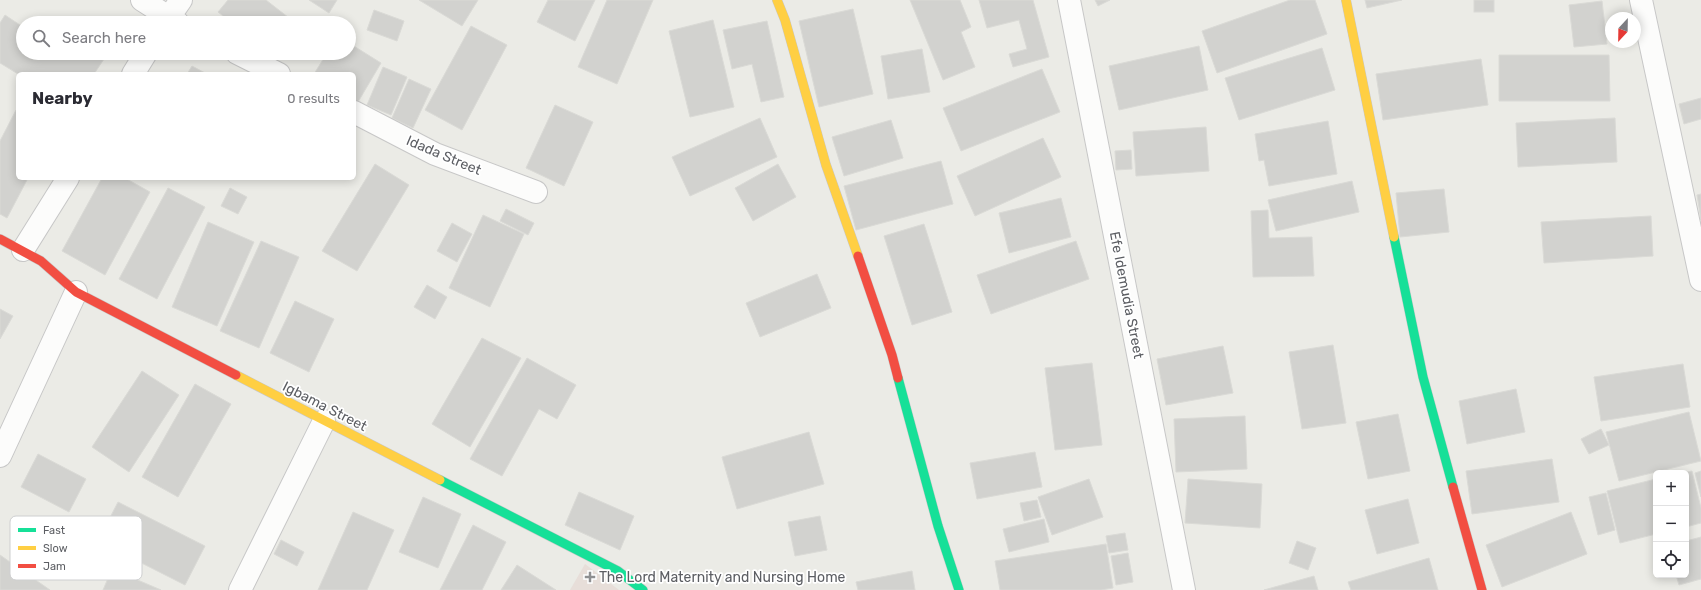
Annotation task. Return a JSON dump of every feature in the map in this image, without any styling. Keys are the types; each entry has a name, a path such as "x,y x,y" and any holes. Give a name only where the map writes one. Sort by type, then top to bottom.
{"street":[{"path":"142,0 163,16"},
{"path":"172,16 180,0"},
{"path":"777,0 785,20 826,165 892,355 938,526 958,590"},
{"name":"Efe Idemudia Street","path":"1069,0 1184,590"},
{"path":"1346,0 1423,377 1482,590"},
{"path":"1641,0 1701,280"},
{"path":"134,72 142,60"},
{"path":"251,60 275,72"},
{"name":"Idada Street","path":"356,113 435,154 536,192"},
{"path":"24,250 67,180"},
{"name":"Igbama Street","path":"0,239 24,250 41,261 76,292 324,421 618,570 643,590"},
{"path":"0,456 76,292"},
{"path":"240,590 324,421"}],"shaded area":[{"name":"The Lord Maternity and Nursing Home","path":"585,564 619,590 570,590"}],"building":[{"path":"228,0 266,0 287,16 223,16 218,12"},
{"path":"309,0 337,0 329,13"},
{"path":"419,0 478,0 462,26"},
{"path":"548,0 595,0 575,41 537,22"},
{"path":"607,0 653,0 617,84 578,67"},
{"path":"910,0 960,0 971,27 961,32 975,67 943,80"},
{"path":"979,0 1033,0 1049,57 1013,67 1009,54 1027,49 1019,20 987,28"},
{"path":"1095,0 1110,0 1098,6"},
{"path":"1290,0 1315,0 1327,34 1217,73 1202,31"},
{"path":"1365,0 1402,0 1367,8"},
{"path":"1474,0 1494,0 1494,12 1474,12"},
{"path":"1602,1 1605,27 1605,44 1574,47 1569,5"},
{"path":"853,9 873,94 819,107 799,21"},
{"path":"374,10 404,21 397,41 367,30"},
{"path":"5,15 16,22 16,60 103,60 95,72 16,73 0,63 0,23"},
{"path":"713,20 734,107 690,117 669,31"},
{"path":"767,21 784,97 761,102 752,64 732,69 723,30"},
{"path":"471,26 507,45 462,130 425,110"},
{"path":"1199,46 1208,90 1119,110 1109,66"},
{"path":"356,47 381,63 358,102 356,100 356,72 315,72 323,60 356,60"},
{"path":"1322,48 1335,90 1239,120 1225,78"},
{"path":"922,49 930,92 888,99 881,56"},
{"path":"1499,55 1609,55 1610,101 1499,101"},
{"path":"1481,59 1488,105 1383,120 1376,74"},
{"path":"192,66 203,72 188,72"},
{"path":"383,67 407,77 391,115 367,105"},
{"path":"1042,69 1060,112 961,151 943,108"},
{"path":"409,79 431,89 413,128 392,118"},
{"path":"1701,98 1701,119 1684,124 1679,104"},
{"path":"555,105 593,122 564,186 526,168"},
{"path":"16,110 16,180 27,180 7,218 0,214 0,141"},
{"path":"760,118 777,157 690,196 672,157"},
{"path":"1615,118 1617,162 1518,167 1516,123"},
{"path":"891,120 903,158 844,176 832,137"},
{"path":"1328,121 1337,174 1269,186 1264,160 1259,161 1255,134"},
{"path":"1206,127 1209,171 1136,176 1133,132"},
{"path":"1043,138 1061,177 975,216 957,176"},
{"path":"1131,150 1132,169 1116,170 1115,151"},
{"path":"941,161 953,204 856,230 844,186"},
{"path":"375,164 409,185 357,271 322,251"},
{"path":"778,164 796,197 753,221 735,188"},
{"path":"101,180 129,180 150,192 105,275 62,251"},
{"path":"1352,181 1359,212 1276,231 1268,200"},
{"path":"168,188 205,207 157,299 119,279"},
{"path":"230,188 247,197 238,214 221,206"},
{"path":"1444,189 1449,232 1400,237 1396,193"},
{"path":"1701,194 1701,220 1697,195"},
{"path":"1061,198 1071,237 1009,253 999,213"},
{"path":"506,209 534,223 528,235 500,221"},
{"path":"1268,210 1269,238 1312,237 1314,276 1253,277 1251,211"},
{"path":"483,215 524,234 490,307 449,288"},
{"path":"1651,216 1653,256 1544,263 1541,222"},
{"path":"208,222 254,242 217,326 172,307"},
{"path":"452,223 472,234 457,262 437,251"},
{"path":"924,224 952,312 912,325 884,236"},
{"path":"261,241 299,257 259,348 220,331"},
{"path":"1076,241 1089,279 991,314 977,275"},
{"path":"817,274 831,308 760,337 746,303"},
{"path":"427,285 447,297 435,319 414,307"},
{"path":"295,301 334,319 309,372 270,353"},
{"path":"0,309 13,316 0,339"},
{"path":"482,338 521,358 470,447 432,424"},
{"path":"1333,345 1346,423 1302,429 1289,352"},
{"path":"1223,346 1233,393 1166,405 1157,359"},
{"path":"527,358 576,385 557,419 539,409 502,476 470,459"},
{"path":"1092,363 1102,445 1055,450 1045,368"},
{"path":"1683,364 1690,407 1601,421 1594,377"},
{"path":"142,371 179,395 129,472 92,447"},
{"path":"195,384 231,404 178,497 142,477"},
{"path":"1516,389 1525,432 1467,444 1459,401"},
{"path":"1689,412 1701,461 1664,470 1653,470 1653,473 1619,481 1606,432"},
{"path":"1398,414 1410,471 1368,479 1356,422"},
{"path":"1245,416 1247,469 1176,472 1174,419"},
{"path":"1601,429 1609,445 1589,454 1581,439"},
{"path":"809,432 824,484 737,509 722,457"},
{"path":"1035,452 1042,487 977,499 970,463"},
{"path":"38,454 86,479 69,512 21,487"},
{"path":"1552,459 1559,502 1472,514 1466,471"},
{"path":"1692,471 1701,508 1701,523 1689,526 1689,506 1689,472"},
{"path":"1701,471 1701,497 1695,473"},
{"path":"1089,479 1103,517 1052,535 1038,497"},
{"path":"1188,479 1262,484 1260,528 1185,523"},
{"path":"1653,480 1653,535 1620,543 1607,491"},
{"path":"579,492 634,516 620,550 565,525"},
{"path":"1606,493 1615,530 1598,535 1589,497"},
{"path":"423,497 461,514 438,568 399,552"},
{"path":"1408,499 1419,543 1377,554 1365,510"},
{"path":"1037,500 1041,517 1024,521 1020,503"},
{"path":"118,502 205,546 185,585 142,563 142,516 111,516"},
{"path":"353,512 394,530 367,590 318,590"},
{"path":"1571,512 1587,554 1502,587 1486,545"},
{"path":"820,516 827,550 795,556 788,522"},
{"path":"1044,519 1049,542 1009,552 1003,529"},
{"path":"473,525 506,542 482,590 440,590"},
{"path":"1125,533 1128,550 1109,553 1106,536"},
{"path":"1701,537 1701,579 1679,585 1677,578 1689,578 1689,540"},
{"path":"281,540 304,552 297,566 274,554"},
{"path":"1297,541 1316,548 1308,570 1289,563"},
{"path":"1106,544 1113,588 1101,590 1000,590 995,561"},
{"path":"1128,553 1133,582 1116,585 1111,556"},
{"path":"0,555 10,562 10,580 36,580 50,590 0,590"},
{"path":"1429,558 1438,590 1351,590 1348,582"},
{"path":"517,565 556,590 501,590"},
{"path":"912,571 915,590 858,590 856,582"},
{"path":"1314,576 1318,590 1264,590"},
{"path":"107,580 138,580 161,590 103,590"}],"traffic: fast":[{"path":"1394,237 1423,377 1453,487"},
{"path":"898,378 938,526 959,590"},
{"path":"440,480 618,571 643,590"}],"traffic: slow":[{"path":"777,0 785,20 826,165 858,256"},
{"path":"1346,0 1394,237"},
{"path":"236,375 440,480"}],"traffic: jam":[{"path":"0,239 41,261 76,292 236,375"},
{"path":"858,256 892,355 898,378"},
{"path":"1453,487 1482,590"}],"place":[{"name":"The Lord Maternity and Nursing Home","path":"590,577"}]}
